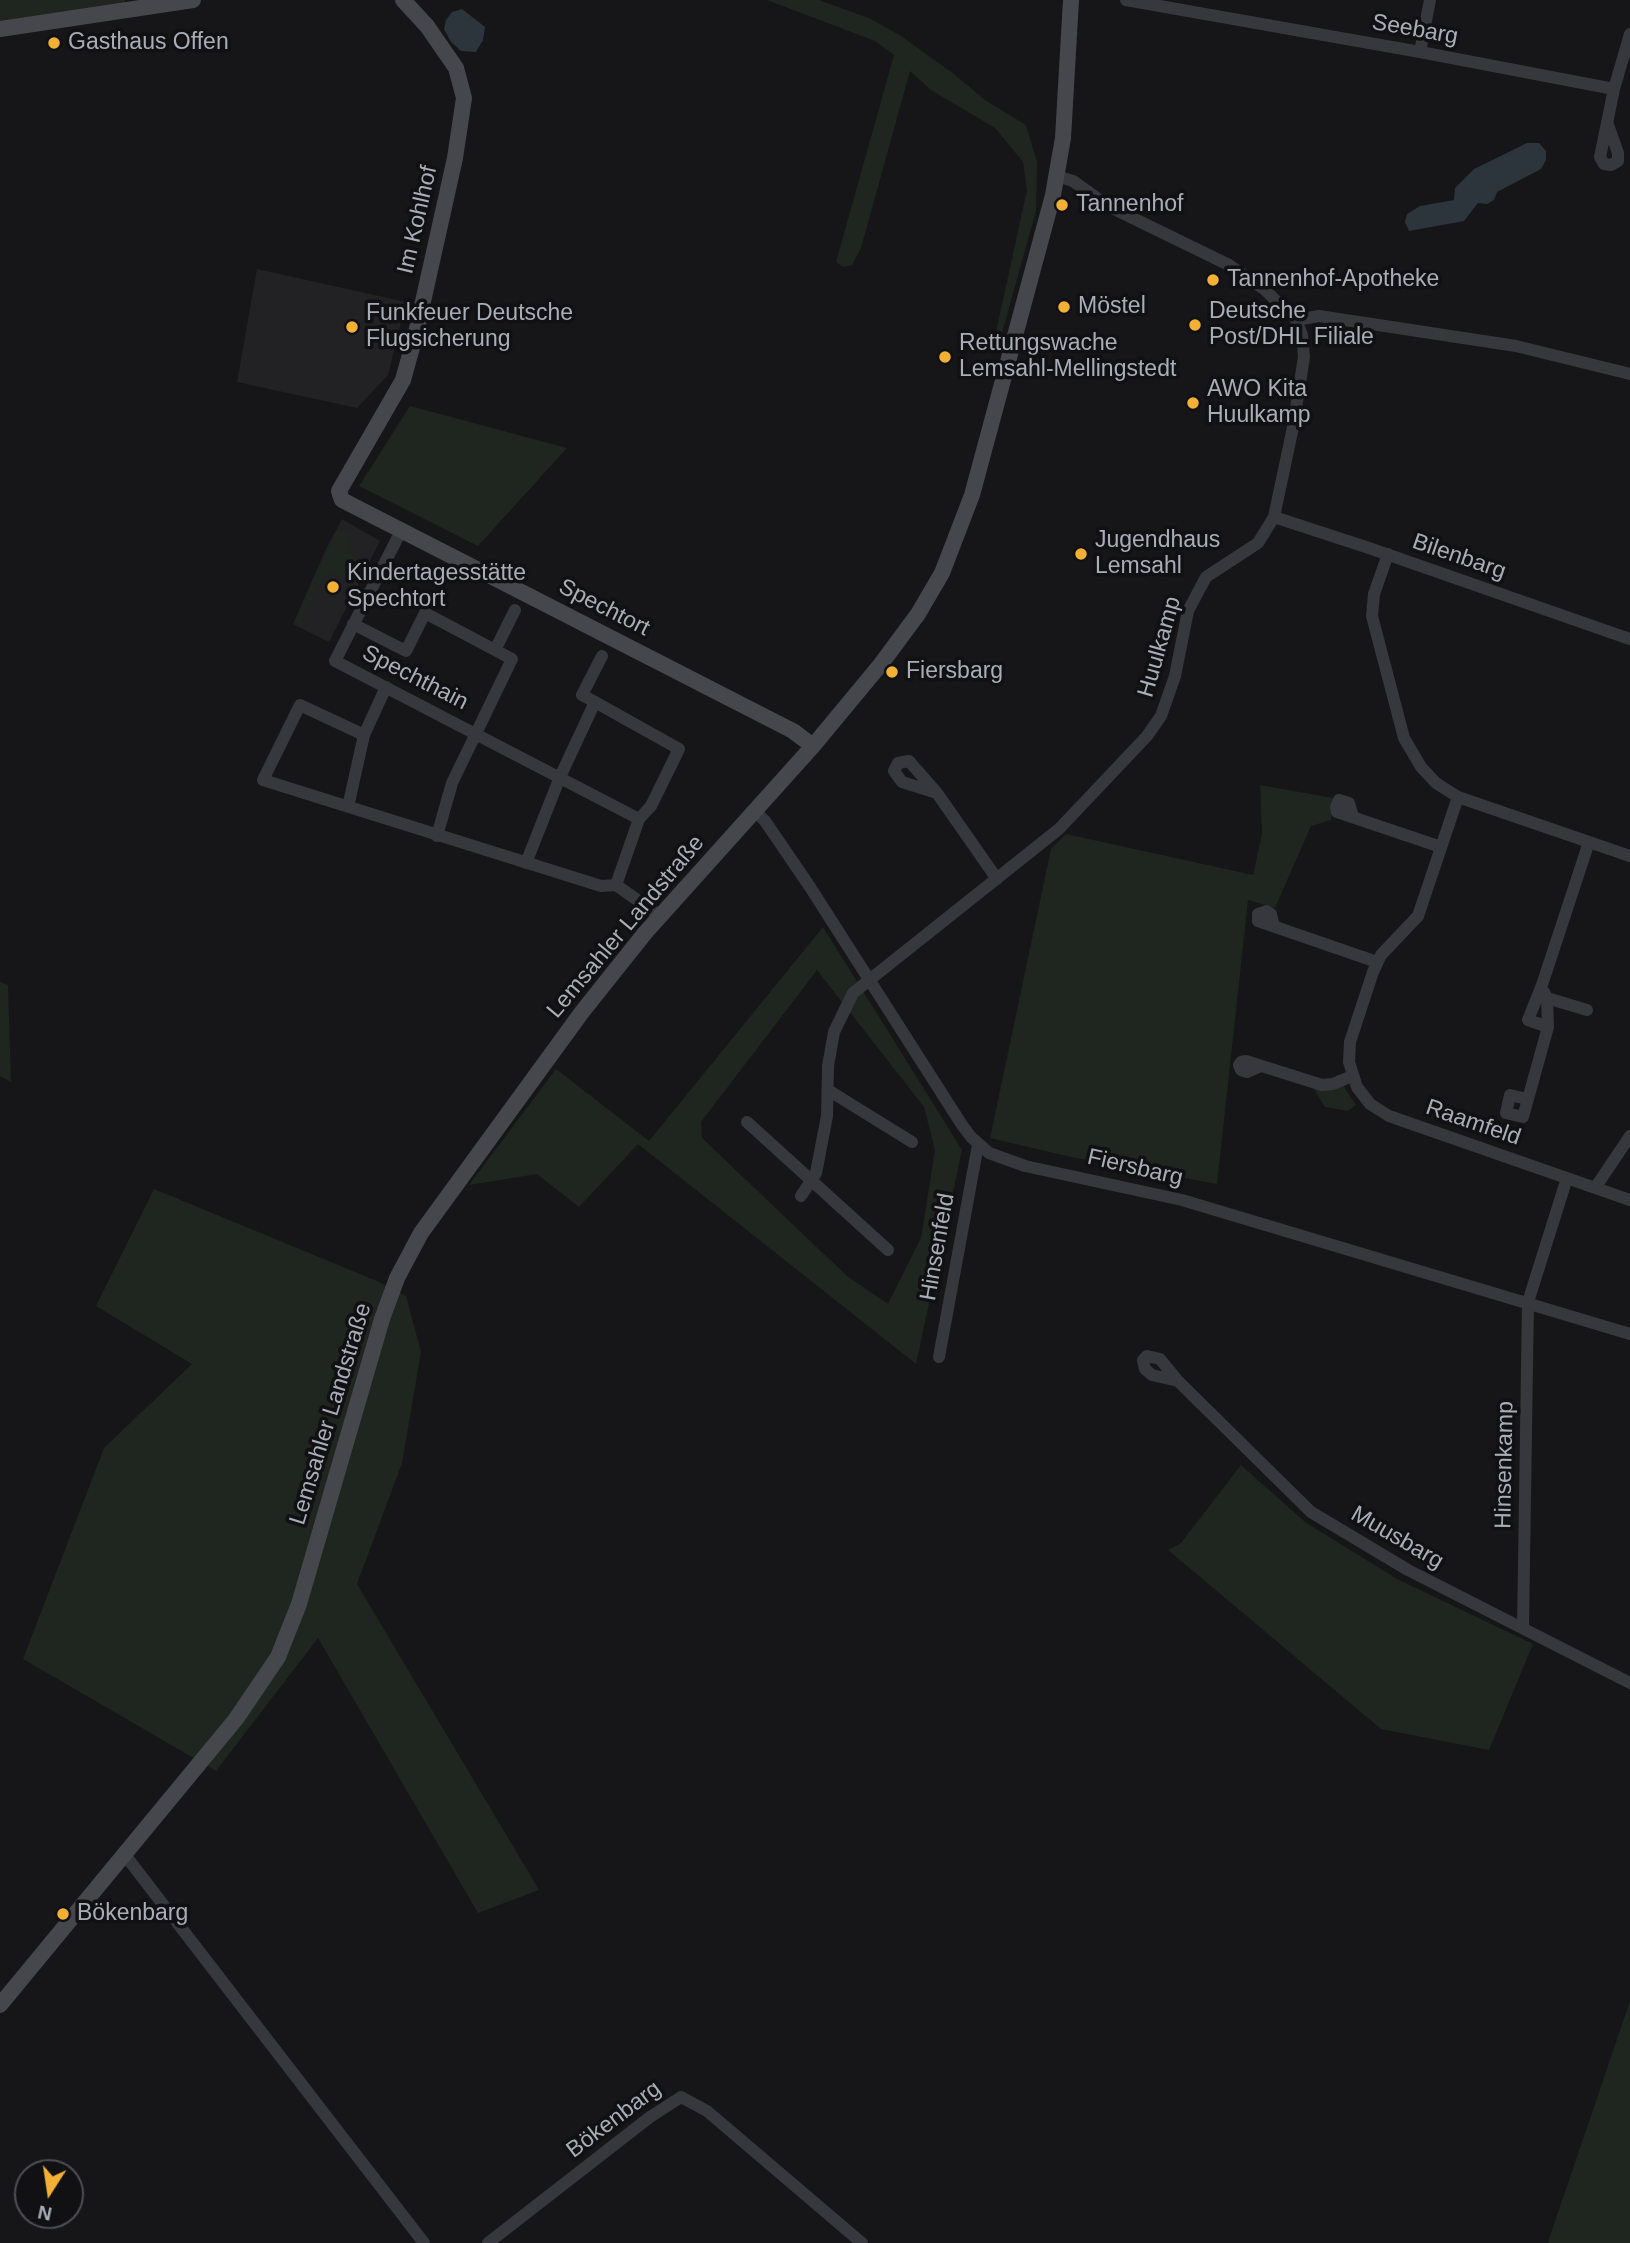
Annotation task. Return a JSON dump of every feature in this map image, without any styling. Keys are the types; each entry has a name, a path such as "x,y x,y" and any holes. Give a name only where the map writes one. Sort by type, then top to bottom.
{"main road":[{"path":"0,29 193,0"},
{"name":"Im Kohlhof","path":"339,491 403,380 455,158 464,98 456,68 427,26 404,0"},
{"name":"Lemsahler Landstraße","path":"0,2005 69,1918 125,1855 236,1719 278,1657 299,1604 382,1319 408,1255 421,1233 582,1012 660,916 813,746 900,641 932,592 952,550 972,495 1057,176 1063,138 1070,0"},
{"name":"Spechtort","path":"339,491 342,500 782,725 813,746"}],"street":[{"name":"Seebarg","path":"1126,0 1614,89"},
{"path":"1420,52 1430,0"},
{"path":"1607,122 1630,34"},
{"path":"1057,176 1073,181 1108,206 1228,265 1264,289 1296,320 1319,316 1516,346 1630,374"},
{"name":"Huulkamp","path":"812,1182 821,1154 828,1066 834,1032 853,993 1065,823 1147,736 1161,716 1175,676 1188,611 1206,577 1258,543 1273,517 1293,427 1304,357 1296,320"},
{"name":"Bilenbarg","path":"1273,517 1388,554 1630,639"},
{"name":"Spechthain","path":"401,531 335,661 639,819"},
{"path":"1388,554 1374,594 1372,616 1404,738 1416,761 1428,776 1458,797 1630,856"},
{"path":"495,650 515,610"},
{"name":"Spechthain","path":"353,624 406,651 425,613 512,659 475,733"},
{"path":"602,656 582,695 679,748 651,806 639,819 616,885"},
{"path":"348,807 364,735 386,687"},
{"path":"526,863 560,776 595,702"},
{"path":"364,735 300,705 262,780 601,886 616,885 660,916"},
{"path":"437,836 452,783 475,733"},
{"path":"937,793 997,879"},
{"path":"1261,1066 1322,1085 1333,1084 1352,1076 1350,1042 1377,962 1418,916 1458,797"},
{"name":"Fiersbarg","path":"755,811 765,821 810,887 962,1125 978,1145 997,1157 1025,1166 1182,1200 1630,1334"},
{"path":"1353,817 1441,847"},
{"path":"1548,1027 1528,1020 1544,992 1589,842"},
{"path":"1274,926 1377,962"},
{"path":"1544,992 1587,1010"},
{"path":"1527,1099 1548,1027 1544,992"},
{"name":"Raamfeld","path":"1352,1076 1366,1100 1383,1114 1630,1200"},
{"path":"828,1090 912,1142"},
{"path":"747,1122 888,1250"},
{"path":"1595,1188 1630,1136"},
{"name":"Hinsenfeld","path":"939,1357 978,1145"},
{"name":"Hinsenkamp","path":"1523,1628 1528,1302 1567,1178"},
{"path":"801,1196 812,1182"},
{"name":"Muusbarg","path":"1178,1381 1311,1512 1408,1570 1630,1683"},
{"path":"125,1855 424,2243"},
{"name":"Bökenbarg","path":"488,2243 650,2117 681,2097 707,2111 862,2243"}],"shaded area":[{"path":"0,0 125,0 126,11 0,29"},
{"path":"767,0 819,0 871,19 901,36 985,100 1026,125 1037,162 1036,211 997,351 992,350 1027,190 1023,162 995,128 931,90 910,71 861,248 852,265 843,267 836,262 894,55 875,41"},
{"path":"462,9 485,27 483,40 476,52 461,51 451,42 444,29 452,12"},
{"path":"1527,143 1539,143 1546,151 1546,160 1541,169 1497,192 1494,200 1487,204 1478,203 1464,221 1409,231 1405,222 1407,214 1420,206 1454,200 1455,188 1474,169"},
{"path":"257,269 406,302 388,375 357,408 237,382"},
{"path":"410,406 567,448 478,546 359,486"},
{"name":"Kindertagesstätte Spechtort","path":"342,519 380,541 329,642 293,624"},
{"path":"337,530 351,533 346,542 348,553 367,563 359,579 326,573 300,623 295,621"},
{"path":"1260,785 1333,798 1331,820 1311,826 1275,908 1248,900 1217,1184 1071,1157 990,1138 1051,849 1066,834 1253,875 1262,834"},
{"path":"823,927 962,1150 916,1364 638,1144 579,1207 537,1174 469,1185 556,1069 649,1141","holes":["817,970 924,1107 935,1150 921,1238 888,1304 847,1276 702,1138 701,1122"]},
{"path":"0,982 8,985 11,1082 0,1076"},
{"path":"1343,1085 1356,1105 1348,1111 1325,1107 1314,1089"},
{"path":"154,1189 377,1281 406,1296 421,1352 402,1463 357,1584 539,1890 478,1913 318,1638 216,1771 23,1659 104,1448 192,1364 96,1306"},
{"path":"1241,1465 1305,1522 1397,1579 1533,1644 1489,1750 1381,1729 1168,1550 1181,1543"},
{"path":"1630,2001 1630,2243 1550,2243 1548,2242"}],"place":[{"name":"Gasthaus Offen","path":"54,43"},
{"name":"Tannenhof","path":"1062,205"},
{"name":"Tannenhof-Apotheke","path":"1213,280"},
{"name":"Möstel","path":"1064,307"},
{"name":"Deutsche Post/DHL Filiale","path":"1195,325"},
{"name":"Funkfeuer Deutsche Flugsicherung","path":"352,327"},
{"name":"Rettungswache Lemsahl-Mellingstedt","path":"945,357"},
{"name":"AWO Kita Huulkamp","path":"1193,403"},
{"name":"Jugendhaus Lemsahl","path":"1081,554"},
{"name":"Kindertagesstätte Spechtort","path":"333,587"},
{"name":"Fiersbarg","path":"892,672"},
{"name":"Bökenbarg","path":"63,1914"}]}
